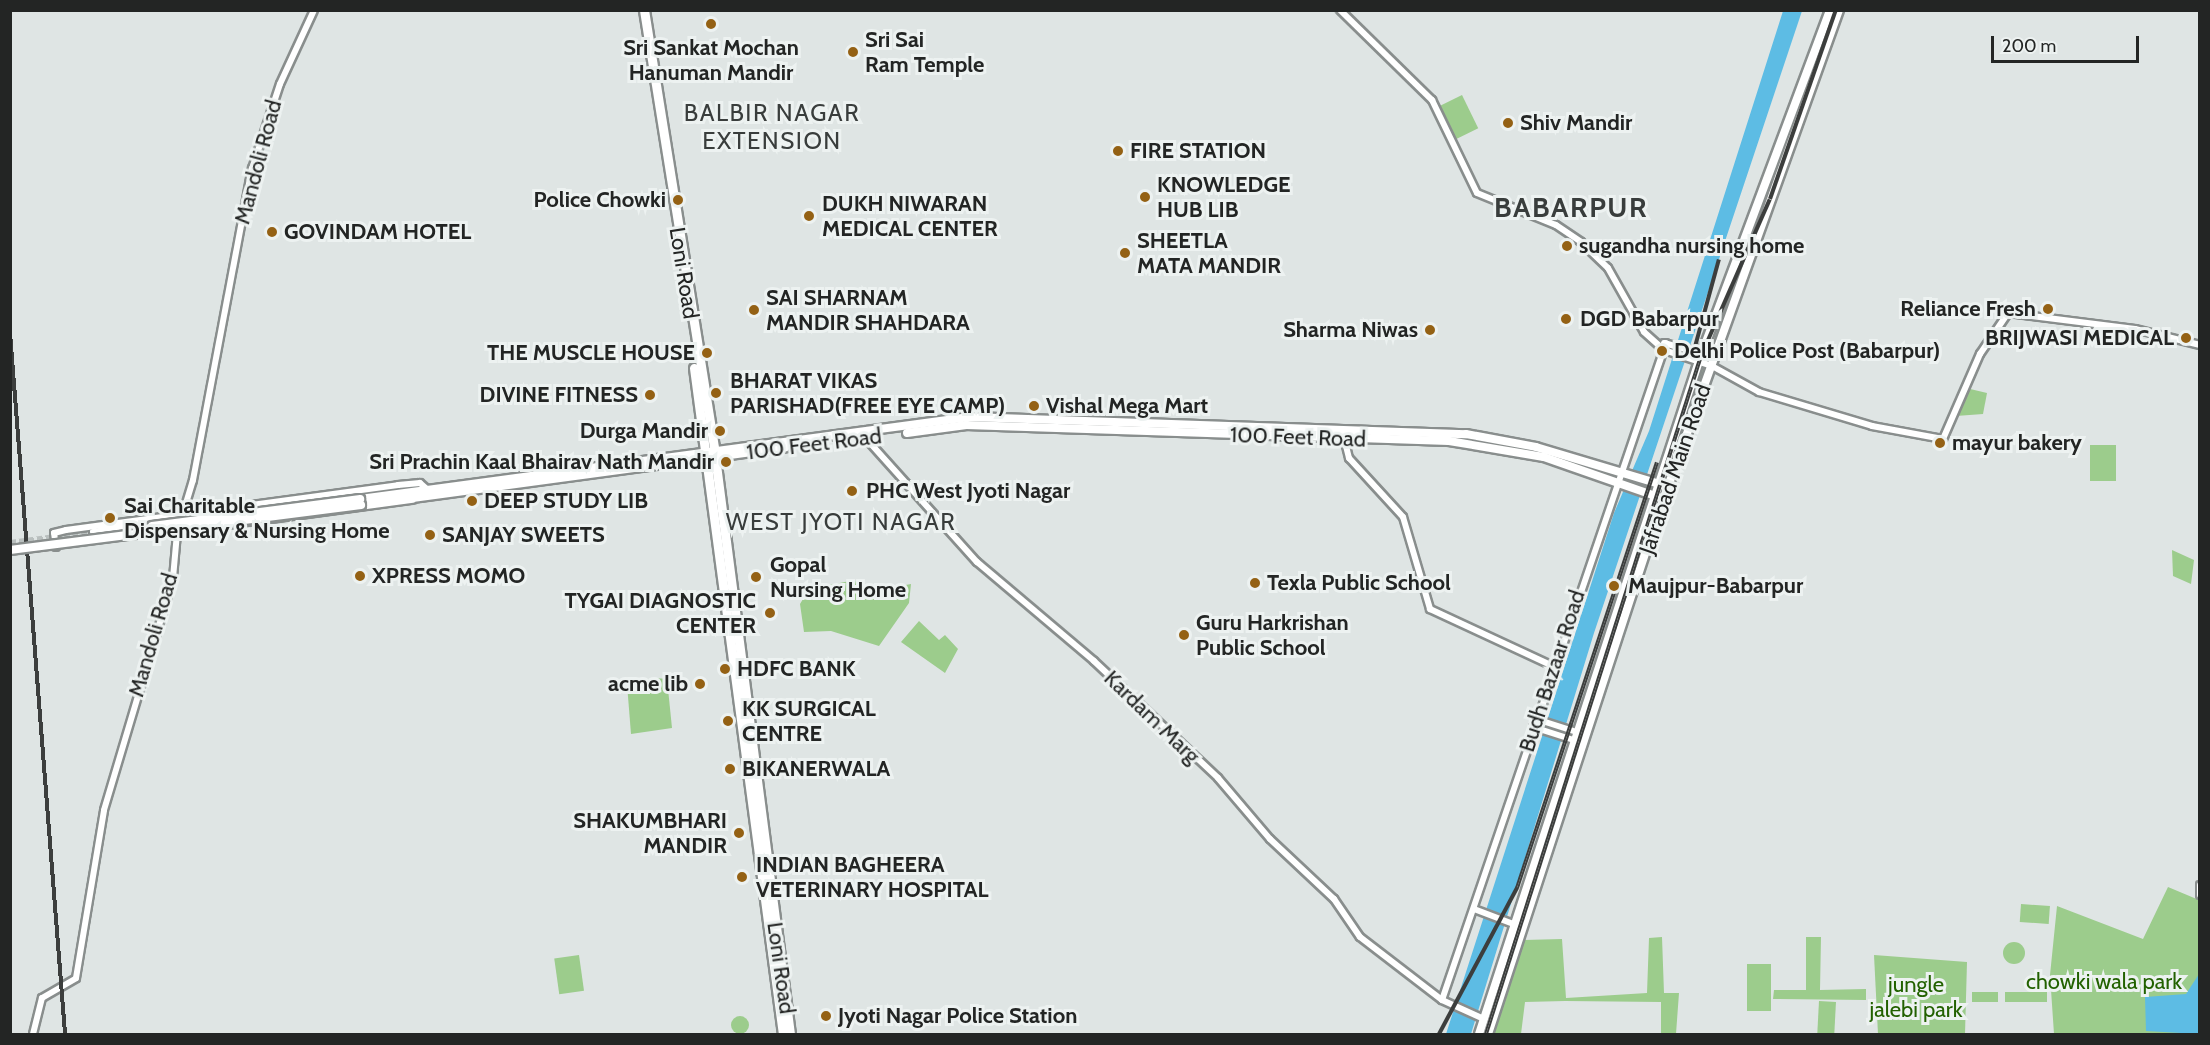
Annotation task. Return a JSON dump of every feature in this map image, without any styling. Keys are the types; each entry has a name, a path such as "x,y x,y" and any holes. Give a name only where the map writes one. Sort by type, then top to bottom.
{"highway":[{"name":"Loni Road","path":"642,10 710,454 790,1035"},
{"name":"Loni Road","path":"710,454 783,1035"}],"main road":[{"name":"Jafrabad Main Road","path":"1488,1035 1661,498 1702,354 1830,10"},
{"name":"Jafrabad Main Road","path":"1665,485 1712,366 1839,10"},
{"name":"100 Feet Road","path":"427,489 966,425 1466,434 1624,471 1665,485"},
{"name":"100 Feet Road","path":"1167,428 1344,438 1449,441 1544,457 1621,482 1661,498"},
{"name":"100 Feet Road","path":"422,496 566,473"},
{"path":"10,545 427,489"},
{"path":"10,550 422,496"},
{"name":"Jafrabad Main Road","path":"1479,1035 1661,498"}],"street":[{"name":"Mandoli Road","path":"33,1035 46,995 73,984 77,973 100,828 173,578 177,533 252,169 280,84 314,10"},
{"path":"1340,10 1432,100 1477,193 1556,225 1581,242 1608,268 1641,326 1658,344 1677,346 1715,357"},
{"path":"1665,346 1675,354 1712,366 1793,404 1942,439 1980,354 2008,313 2135,329 2199,345"},
{"name":"Budh Bazaar Road","path":"1441,1000 1474,909 1553,666 1621,482 1665,346"},
{"name":"Kardam Marg","path":"864,436 976,562 1094,661 1218,778 1270,839 1334,899 1360,937 1441,1000 1484,1019"},
{"path":"1344,438 1349,458 1403,517 1430,609 1553,666"},
{"name":"100 Feet Road","path":"159,517 398,485 420,483 427,489"},
{"name":"100 Feet Road","path":"163,534 402,504 422,496"},
{"path":"159,517 149,524 93,534 155,529 163,534"},
{"path":"159,517 54,532 54,545 163,534"},
{"path":"1536,719 1579,737"},
{"path":"1533,727 1579,737"},
{"path":"2199,885 2199,895"},
{"path":"1474,909 1516,925"}],"green space":[{"path":"1462,95 1478,128 1455,140 1439,106"},
{"path":"1702,362 1714,371 1702,405 1690,402"},
{"path":"1966,388 1987,393 1983,414 1956,416"},
{"path":"2090,445 2116,445 2116,481 2090,481"},
{"path":"2172,550 2194,560 2191,584 2173,576"},
{"path":"855,580 858,594 911,584 909,603 879,646 831,631 804,632 800,604 809,589"},
{"path":"919,621 939,640 945,635 958,649 945,673 901,642"},
{"path":"655,678 667,679 672,728 631,734 627,684"},
{"name":"chowki wala park","path":"2168,887 2199,900 2199,1034 2054,1034 2050,975 2057,906 2143,939"},
{"path":"2021,904 2050,906 2049,924 2020,922"},
{"path":"1662,937 1664,993 1679,993 1676,1034 1661,1034 1661,1002 1565,1001 1525,1002 1521,1034 1491,1034 1520,940 1562,939 1566,998 1647,993 1649,938"},
{"path":"1806,937 1821,937 1820,990 1866,989 1866,1000 1773,999 1774,990 1806,990"},
{"path":"2014,942 2022,945 2025,953 2022,961 2014,964 2006,961 2003,953 2006,945"},
{"path":"579,955 584,991 559,994 554,958"},
{"name":"jungle jalebi park","path":"1874,955 1967,962 1965,1034 1878,1034"},
{"path":"1747,964 1771,964 1771,1011 1747,1011"},
{"path":"1972,992 1998,992 1998,1002 1972,1002"},
{"path":"2005,992 2047,992 2047,1002 2005,1002"},
{"path":"1819,1001 1836,1002 1834,1034 1817,1034"},
{"path":"740,1016 746,1019 749,1025 746,1031 740,1034 734,1031 731,1025 734,1019"}],"water":[{"path":"1783,11 1802,11 1594,633 1471,1034 1446,1034 1614,513 1649,431"},
{"path":"2199,974 2199,1034 2146,1031 2145,997 2186,994"}],"tunnel":[{"path":"10,543 93,532"}],"railway":[{"path":"1486,1034 1701,356 1770,199 1836,10"},
{"path":"1693,354 1719,259"},
{"path":"10,333 65,1034"},
{"path":"1439,1034 1517,888 1657,462"}],"place":[{"name":"Sri Sankat Mochan Hanuman Mandir","path":"711,24"},
{"name":"Sri Sai Ram Temple","path":"853,52"},
{"name":"Shiv Mandir","path":"1508,123"},
{"name":"FIRE STATION","path":"1118,151"},
{"name":"KNOWLEDGE HUB LIB","path":"1145,197"},
{"name":"Police Chowki","path":"678,200"},
{"name":"DUKH NIWARAN MEDICAL CENTER","path":"809,216"},
{"name":"GOVINDAM HOTEL","path":"272,232"},
{"name":"sugandha nursing home","path":"1567,246"},
{"name":"SHEETLA MATA MANDIR","path":"1125,253"},
{"name":"Reliance Fresh","path":"2048,309"},
{"name":"SAI SHARNAM MANDIR SHAHDARA","path":"754,310"},
{"name":"DGD Babarpur","path":"1566,319"},
{"name":"Sharma Niwas","path":"1430,330"},
{"name":"BRIJWASI MEDICAL","path":"2186,338"},
{"name":"Delhi Police Post (Babarpur)","path":"1662,351"},
{"name":"THE MUSCLE HOUSE","path":"707,353"},
{"name":"BHARAT VIKAS PARISHAD(FREE EYE CAMP)","path":"716,393"},
{"name":"DIVINE FITNESS","path":"650,395"},
{"name":"Vishal Mega Mart","path":"1034,406"},
{"name":"Durga Mandir","path":"720,431"},
{"name":"mayur bakery","path":"1940,443"},
{"name":"Sri Prachin Kaal Bhairav Nath Mandir","path":"726,462"},
{"name":"PHC West Jyoti Nagar","path":"852,491"},
{"name":"DEEP STUDY LIB","path":"472,501"},
{"name":"Sai Charitable Dispensary & Nursing Home","path":"110,518"},
{"name":"SANJAY SWEETS","path":"430,535"},
{"name":"XPRESS MOMO","path":"360,576"},
{"name":"Gopal Nursing Home","path":"756,577"},
{"name":"Texla Public School","path":"1255,583"},
{"name":"Maujpur-Babarpur","path":"1614,586"},
{"name":"TYGAI DIAGNOSTIC CENTER","path":"770,613"},
{"name":"Guru Harkrishan Public School","path":"1184,635"},
{"name":"HDFC BANK","path":"725,669"},
{"name":"acme lib","path":"700,684"},
{"name":"KK SURGICAL CENTRE","path":"728,721"},
{"name":"BIKANERWALA","path":"730,769"},
{"name":"SHAKUMBHARI MANDIR","path":"739,833"},
{"name":"INDIAN BAGHEERA VETERINARY HOSPITAL","path":"742,877"},
{"name":"Jyoti Nagar Police Station","path":"826,1016"}],"district":[{"name":"BALBIR NAGAR EXTENSION","path":"772,127"},
{"name":"BABARPUR","path":"1571,207"},
{"name":"WEST JYOTI NAGAR","path":"841,522"}]}
